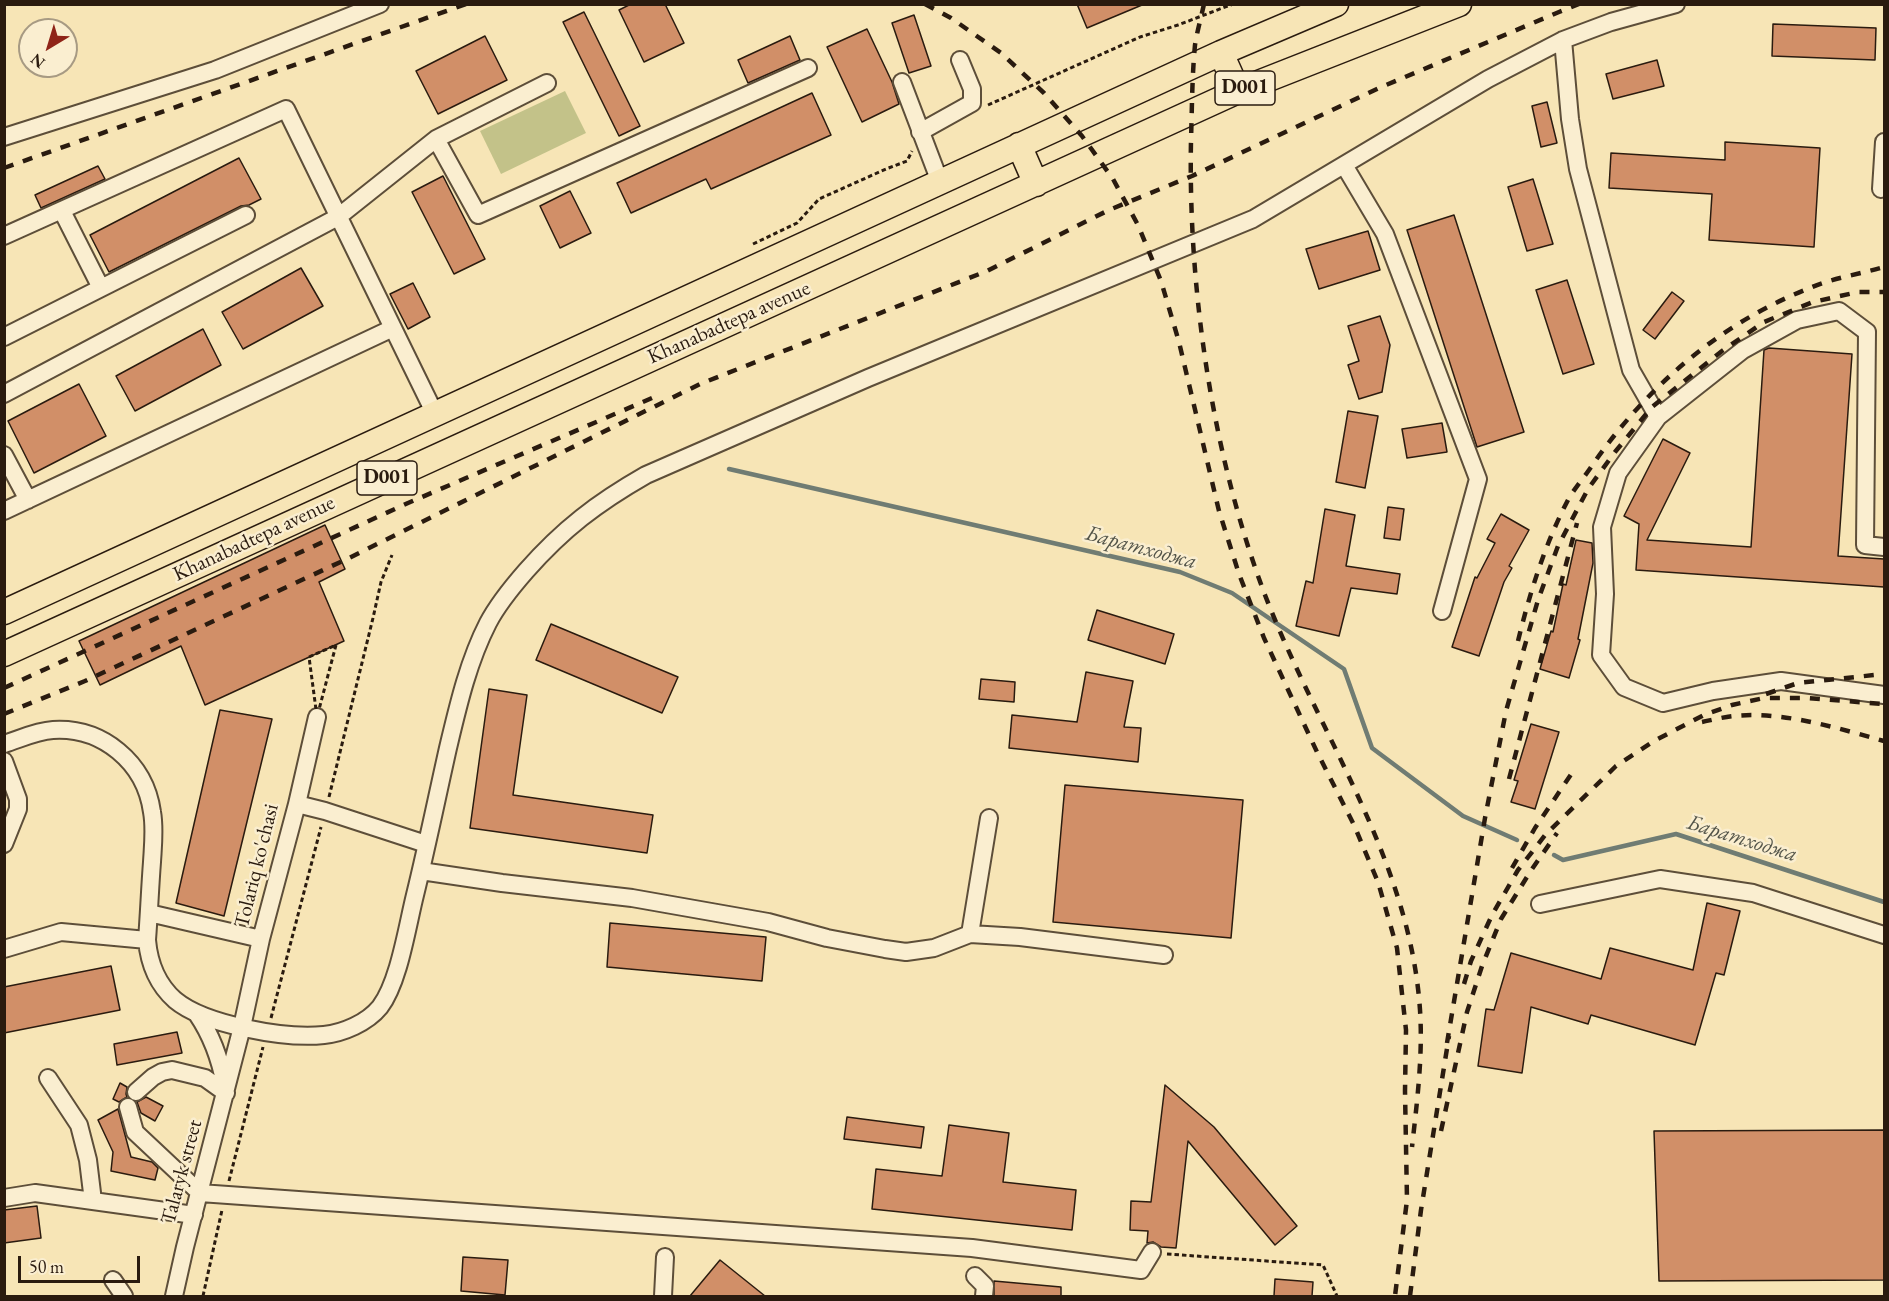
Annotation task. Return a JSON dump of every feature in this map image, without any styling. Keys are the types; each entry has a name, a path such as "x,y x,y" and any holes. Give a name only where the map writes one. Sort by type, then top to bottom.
{"highway":[{"name":"Khanabadtepa avenue","path":"4,612 1221,52 1336,4"},
{"name":"Khanabadtepa avenue","path":"4,654 1238,91 1460,4"},
{"path":"1221,52 1238,91"},
{"path":"1019,145 1036,184"}],"street":[{"path":"4,137 215,70 380,4"},
{"path":"4,744 51,730 75,731 98,737 119,751 135,767 148,794 153,815 147,940 151,963 161,985 177,1001 197,1014 267,1032 330,1034 364,1021 377,1010 387,996 394,978 421,871 460,697 488,624 504,597 536,560 560,534 588,512 646,475 868,378 1253,219 1488,79 1563,40 1611,22 1676,4"},
{"path":"1563,40 1569,120 1578,170 1630,370 1658,417"},
{"path":"918,137 972,103 972,89 960,60"},
{"path":"436,139 478,215 808,68"},
{"path":"902,82 918,137 939,182"},
{"path":"6,390 338,217 436,139 547,83"},
{"path":"4,236 286,109 435,414"},
{"path":"1881,189 1884,142"},
{"path":"1344,165 1385,234 1478,479 1442,611"},
{"path":"62,211 101,288"},
{"path":"4,337 246,215"},
{"path":"1884,547 1865,545 1867,332 1839,311 1797,320 1743,350 1658,417 1618,473 1602,527 1605,594 1601,655 1624,687 1663,703 1713,691 1781,681 1884,695"},
{"path":"4,511 393,328"},
{"path":"4,455 28,500"},
{"name":"Tolariq ko'chasi","path":"242,1027 261,939 297,804 317,717"},
{"path":"4,760 18,799 18,810 4,844"},
{"path":"297,804 326,811 426,844"},
{"path":"970,934 988,818"},
{"path":"421,871 632,898 768,922 827,938 885,950 906,951 934,948 970,934 1020,937 1164,955"},
{"path":"1540,904 1660,879 1753,893 1884,935"},
{"path":"149,913 261,939"},
{"path":"4,949 61,932 147,940"},
{"name":"Talaryk street","path":"197,1014 215,1045 226,1093"},
{"name":"Talaryk street","path":"174,1296 242,1027"},
{"path":"226,1093 205,1078 172,1070 153,1077 132,1099 135,1132 200,1193 972,1248 1141,1270 1152,1252"},
{"path":"48,1078 79,1125 88,1160 93,1201"},
{"path":"4,1198 35,1193 194,1215"},
{"path":"663,1296 665,1257"},
{"path":"975,1276 985,1286 984,1296"},
{"path":"113,1280 124,1296"}],"path":[{"path":"980,109 1140,37 1233,4"},
{"path":"745,248 797,223 819,199 907,161 918,137"},
{"path":"203,1296 226,1195 326,811 381,582 392,555"},
{"path":"336,645 330,665 317,717 309,657 336,645"},
{"path":"1152,1252 1323,1265 1336,1296"}],"shaded area":[{"path":"565,91 586,133 501,174 480,131"}],"building":[{"path":"631,4 665,4 684,43 644,62 619,10"},
{"path":"1077,4 1142,4 1142,5 1087,28"},
{"path":"584,12 640,126 619,136 563,22"},
{"path":"914,15 931,66 909,73 892,23"},
{"path":"1773,24 1876,28 1875,60 1772,56"},
{"path":"867,29 892,82 899,104 862,122 827,47"},
{"path":"485,36 507,80 438,114 416,71"},
{"path":"790,36 800,60 748,83 738,60"},
{"path":"1657,60 1664,86 1613,99 1606,74"},
{"path":"812,93 831,135 711,189 706,179 631,213 617,183"},
{"path":"1547,102 1557,143 1541,147 1532,106"},
{"path":"1725,142 1820,148 1814,247 1709,240 1712,194 1609,188 1611,153 1725,160"},
{"path":"239,158 261,199 241,206 109,272 90,235"},
{"path":"98,166 105,179 41,208 35,195"},
{"path":"443,176 485,259 454,274 412,192"},
{"path":"1533,179 1553,244 1527,251 1508,187"},
{"path":"570,191 591,233 560,248 540,206"},
{"path":"1454,215 1524,432 1477,447 1407,230"},
{"path":"1368,231 1380,270 1319,289 1306,249"},
{"path":"301,268 323,306 243,349 222,312"},
{"path":"1567,280 1594,364 1563,374 1536,290"},
{"path":"413,283 430,317 408,329 390,294"},
{"path":"1672,292 1684,301 1655,339 1643,330"},
{"path":"1380,316 1390,345 1382,392 1359,399 1348,365 1359,361 1348,326"},
{"path":"203,329 221,365 135,411 116,376"},
{"path":"1769,348 1852,354 1838,556 1884,559 1884,587 1636,570 1639,524 1624,516 1663,439 1690,453 1647,540 1751,547 1764,350"},
{"path":"79,384 106,436 34,473 8,421"},
{"path":"1348,411 1378,416 1365,488 1336,482"},
{"path":"1442,423 1447,452 1407,458 1402,429"},
{"path":"1388,507 1404,509 1400,540 1384,538"},
{"path":"1325,509 1355,515 1346,566 1400,574 1397,594 1351,588 1339,636 1296,626 1306,581 1313,583"},
{"path":"1501,514 1529,530 1509,566 1512,568 1504,582 1479,656 1452,647 1475,577 1477,578 1495,543 1487,539"},
{"path":"325,525 345,569 319,582 344,641 205,705 181,646 100,685 79,641"},
{"path":"1576,540 1592,543 1593,563 1578,639 1580,640 1569,678 1540,669 1551,631 1553,632 1563,584 1566,585"},
{"path":"1097,610 1174,634 1165,664 1088,640"},
{"path":"551,624 678,677 662,713 536,660"},
{"path":"1086,672 1133,681 1124,727 1141,728 1138,762 1009,748 1012,715 1077,722"},
{"path":"981,679 1015,682 1014,702 979,699"},
{"path":"489,689 527,695 513,795 653,815 647,853 470,828"},
{"path":"220,710 272,719 224,916 176,903"},
{"path":"1531,724 1559,732 1535,809 1511,802 1518,781 1514,780"},
{"path":"1065,785 1243,800 1231,938 1053,922"},
{"path":"1707,903 1740,911 1724,975 1716,973 1695,1045 1591,1015 1588,1024 1531,1007 1522,1073 1478,1066 1486,1009 1494,1010 1511,953 1601,979 1610,948 1693,970"},
{"path":"610,923 766,937 762,981 607,967"},
{"path":"111,966 120,1010 4,1033 4,987"},
{"path":"177,1032 182,1053 117,1065 114,1044"},
{"path":"120,1083 127,1087 127,1097 119,1102 113,1099"},
{"path":"1165,1085 1214,1127 1297,1226 1275,1245 1188,1141 1176,1248 1161,1247 1153,1242 1147,1243 1148,1231 1130,1230 1131,1201 1151,1202"},
{"path":"146,1097 163,1106 155,1121 141,1113 137,1102"},
{"path":"118,1109 131,1157 152,1162 158,1168 155,1180 111,1171 113,1152 98,1120"},
{"path":"847,1117 924,1127 921,1148 844,1139"},
{"path":"949,1125 1009,1133 1003,1182 1076,1190 1072,1230 872,1209 876,1169 942,1176"},
{"path":"1884,1130 1884,1280 1659,1281 1654,1131"},
{"path":"37,1206 41,1238 4,1243 4,1210"},
{"path":"463,1257 508,1260 505,1295 461,1291"},
{"path":"720,1260 765,1296 690,1296"},
{"path":"1275,1279 1313,1282 1312,1296 1274,1296"},
{"path":"994,1281 1061,1287 1061,1296 994,1296"}],"waterway":[{"name":"Баратходжа","path":"729,469 1180,572 1232,593 1344,669 1372,748 1463,816 1517,840"},
{"name":"Баратходжа","path":"1554,855 1563,860 1676,834 1884,902"}],"railway":[{"path":"4,168 466,4"},
{"path":"925,4 951,18 1001,53 1044,93 1082,136 1113,179 1138,225 1161,281 1179,342 1219,511 1239,574 1264,638 1354,825 1378,882 1397,948 1406,1030 1407,1200 1395,1296"},
{"path":"1204,4 1194,57 1191,197 1199,313 1207,371 1231,486 1246,541 1265,595 1286,646 1359,798 1381,849 1399,901 1413,954 1421,1027 1418,1096 1412,1147"},
{"path":"4,714 85,681 349,558 700,384 987,271 1109,210 1192,176 1379,88 1579,4"},
{"path":"1518,641 1539,569 1568,500 1610,441 1659,386 1714,340 1777,303 1828,281 1884,267"},
{"path":"1447,1043 1485,818 1506,711 1538,600 1558,546 1588,489 1652,407 1722,351 1764,322 1813,302 1858,292 1884,292"},
{"path":"4,688 408,503 652,398"},
{"path":"1509,779 1577,523"},
{"path":"1766,694 1798,683 1884,674"},
{"path":"1464,984 1471,961 1492,915 1518,870 1546,834 1616,766 1654,741 1704,715 1732,705 1764,698 1806,698 1884,704"},
{"path":"1702,722 1734,716 1772,716 1810,722 1884,741"},
{"path":"1512,868 1535,828 1574,770"},
{"path":"1441,1131 1467,1012 1482,966 1501,919 1557,833"},
{"path":"1410,1296 1421,1210 1449,1036"}]}
